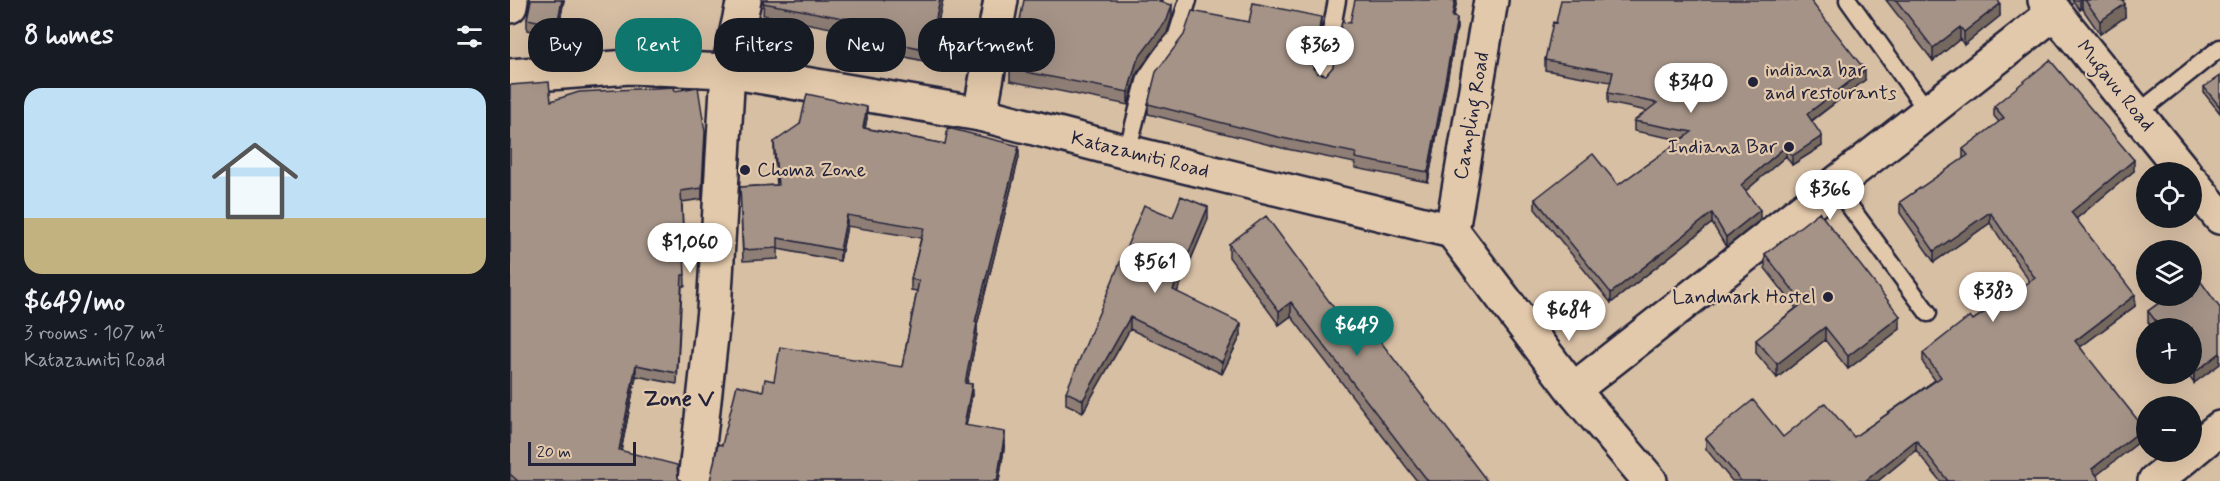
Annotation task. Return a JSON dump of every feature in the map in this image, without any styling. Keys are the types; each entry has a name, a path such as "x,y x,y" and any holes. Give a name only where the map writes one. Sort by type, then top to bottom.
{"street":[{"path":"510,6 511,0"},
{"path":"740,18 744,0"},
{"path":"980,114 1001,0"},
{"name":"Campling Road","path":"1452,231 1491,0"},
{"path":"1573,390 1928,112 2050,6"},
{"name":"Mugavu Road","path":"2050,6 2176,162"},
{"name":"Katazamiti Road","path":"510,76 629,68 714,71"},
{"path":"695,481 714,310 728,72"},
{"name":"Katazamiti Road","path":"734,72 980,114 1452,231"},
{"path":"2202,195 2220,218"},
{"path":"1452,231 1573,390 1647,480"},
{"path":"2202,442 2220,428"},
{"path":"2155,481 2178,462"}],"lane":[{"path":"1127,152 1146,78 1176,38 1188,0"},
{"path":"1323,75 1337,0"},
{"path":"1848,0 1928,112"},
{"path":"2137,114 2220,48"},
{"path":"1834,186 1928,313"}],"building":[{"path":"531,0 562,0 558,18 527,19"},
{"path":"764,0 940,0 936,18 918,18 918,48 906,45 906,18 843,18 763,3"},
{"path":"1024,0 1160,0 1159,2 1172,5 1167,20 1137,60 1128,92 1025,72 1055,72 1055,18 1020,18"},
{"path":"1355,0 1455,0 1452,17 1457,18 1428,172 1355,158 1356,153 1282,138 1148,104 1156,72 1184,35 1192,11 1249,22 1253,3 1321,17 1313,68 1317,73 1326,75 1333,67 1342,22 1350,23"},
{"path":"1561,0 1810,0 1865,70 1807,114 1822,136 1792,156 1786,146 1741,185 1760,210 1726,237 1712,213 1611,293 1535,199 1593,154 1618,185 1692,132 1634,121 1657,103 1608,93 1613,72 1545,60 1553,22 1556,23"},
{"path":"1896,0 1998,0 2000,4 1964,32 1960,27 1933,48"},
{"path":"2085,0 2122,0 2125,4 2100,21"},
{"path":"2050,60 2134,160 2071,212 2135,295 2075,341 2136,418 2136,434 2092,469 2100,480 2098,481 1948,481 1916,440 1865,481 1741,481 1706,438 1753,400 1783,437 1825,403 1854,437 1941,377 1923,353 1970,316 1973,320 2035,278 1990,212 1934,251 1900,202 1968,155 1963,149 2004,118 1994,106"},
{"path":"2220,76 2220,107 2204,87"},
{"path":"549,82 551,101 579,92 674,87 675,91 698,87 705,132 702,188 681,191 685,275 682,275 677,373 636,365 619,450 677,465 678,478 681,481 518,481 510,474 510,85"},
{"path":"807,94 867,107 863,128 945,144 948,128 1019,146 975,322 977,323 965,383 972,384 964,425 1005,432 997,481 710,481 718,444 722,445 737,385 763,391 765,379 774,381 780,347 902,367 919,281 911,279 924,228 847,215 840,250 778,238 778,248 743,250 740,187 778,185 774,142 800,124"},
{"path":"1181,196 1208,207 1173,290 1241,323 1222,362 1130,317 1083,400 1066,392 1144,205 1173,217"},
{"name":"Landmark Hostel","path":"1819,212 1900,316 1848,356 1825,327 1777,364 1756,340 1803,303 1765,254"},
{"path":"1266,216 1354,335 1368,325 1487,481 1428,481 1291,302 1279,311 1229,244"},
{"path":"2202,283 2220,308 2220,353 2202,367 2202,318 2153,318 2148,311 2155,306 2202,306"}],"place":[{"name":"indiana bar and restourants","path":"1753,82"},
{"name":"Indiana Bar","path":"1789,147"},
{"name":"Choma Zone","path":"745,170"},
{"name":"Landmark Hostel","path":"1828,297"}],"district":[{"name":"Zone V","path":"679,400"}]}
